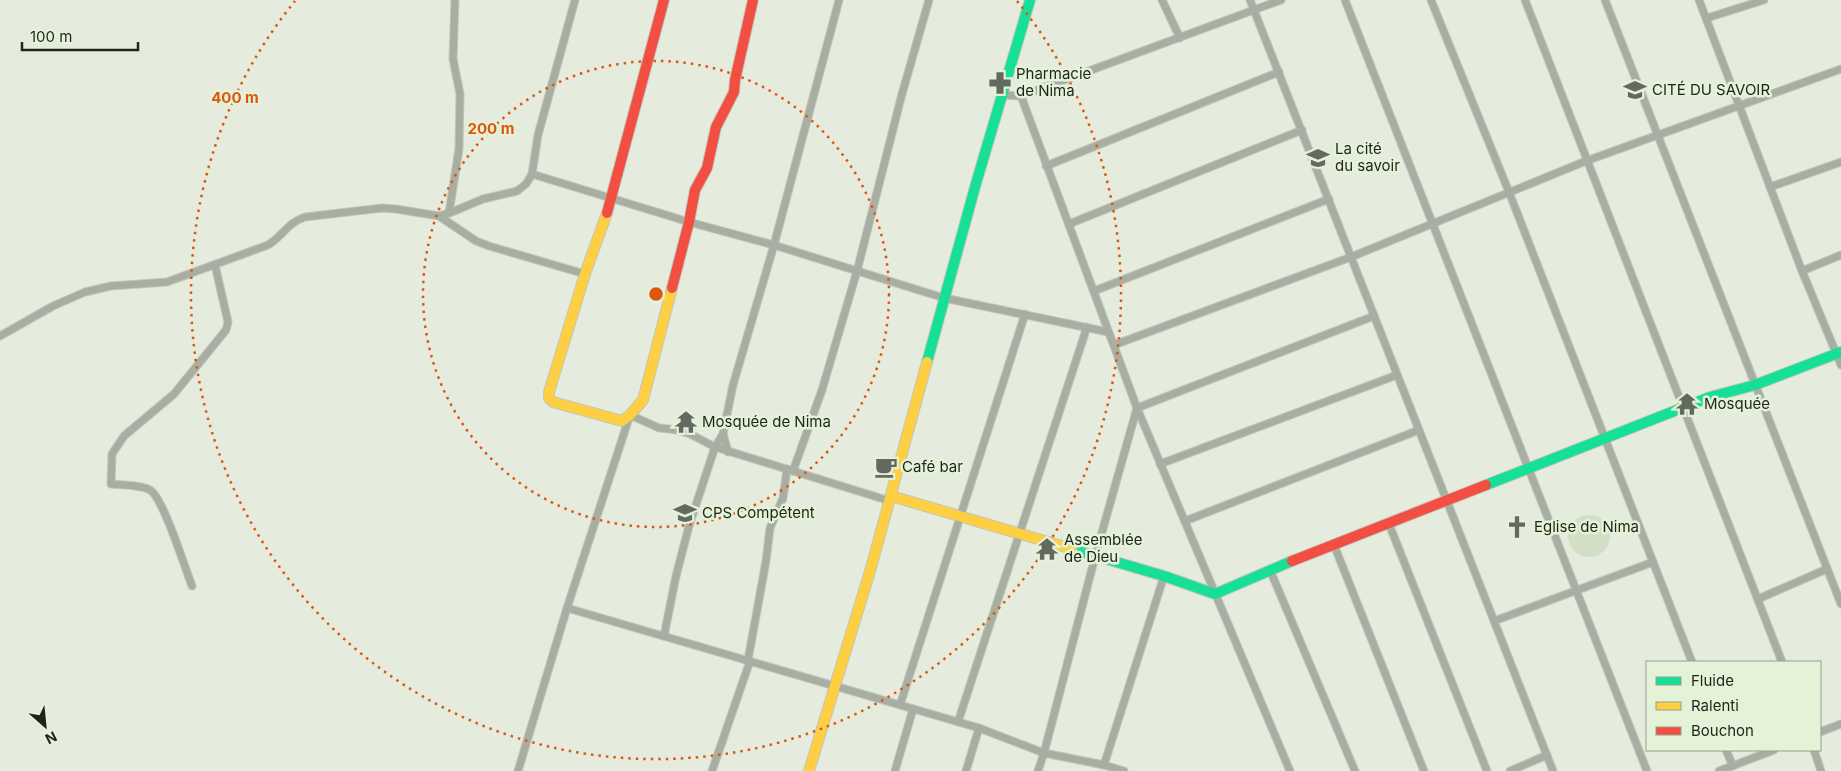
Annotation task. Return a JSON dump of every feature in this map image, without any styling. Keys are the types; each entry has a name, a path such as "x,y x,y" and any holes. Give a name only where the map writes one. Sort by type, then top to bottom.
{"street":[{"path":"449,213 459,149 460,94 453,59 455,0"},
{"path":"0,336 53,306 85,292 111,286 167,282 268,246 279,239 294,220 304,216 382,208 439,216 483,199 517,191 526,184 532,174 538,135 575,0"},
{"path":"664,0 612,198 585,274 549,392 549,398 553,402 622,421 630,415 642,400 689,222 692,200 695,190 707,168 716,127 734,92 737,70 753,0"},
{"path":"664,636 681,559 714,447 722,434 733,385 774,245 839,0"},
{"path":"712,771 749,661 770,528 783,498 790,470 822,390 857,272 902,94 929,0"},
{"path":"809,771 891,498 944,298 1001,95 1030,0"},
{"path":"1162,0 1180,38"},
{"path":"1250,0 1553,771"},
{"path":"1001,95 1021,96 1281,0"},
{"path":"1345,0 1647,771"},
{"path":"1432,0 1692,661"},
{"path":"1525,0 1586,162 1782,661"},
{"path":"1605,0 1841,604"},
{"path":"1699,0 1802,271 1839,353 1841,365"},
{"path":"1707,18 1764,0"},
{"path":"1114,345 1351,257 1586,162 1841,69"},
{"path":"1046,166 1279,72"},
{"path":"1021,96 1108,332 1160,464 1290,771"},
{"path":"1069,224 1302,130"},
{"path":"1770,188 1841,162"},
{"path":"532,174 689,222 774,245 944,298 1108,332"},
{"path":"1094,291 1328,199"},
{"path":"439,216 476,240 489,246 585,274"},
{"path":"1802,271 1841,256"},
{"path":"192,586 164,509 156,495 150,490 112,484 110,466 112,454 124,436 174,394 226,330 228,322 215,265"},
{"path":"900,705 1025,314"},
{"path":"1138,408 1374,316"},
{"path":"958,722 1087,328"},
{"path":"630,415 659,428 678,430 690,434 728,452 1020,533 1095,557 1164,576 1215,594 1270,570 1710,396 1755,386 1839,353"},
{"path":"1160,464 1397,375"},
{"path":"1038,771 1095,557 1138,408"},
{"path":"518,771 567,608 630,415"},
{"path":"1185,521 1419,430"},
{"path":"722,434 728,452"},
{"path":"1389,524 1487,771"},
{"path":"1334,545 1424,771"},
{"path":"1494,621 1653,562"},
{"path":"1758,599 1827,569"},
{"path":"1270,570 1355,771"},
{"path":"1104,765 1164,576"},
{"path":"567,608 979,728 1044,753 1124,771"},
{"path":"895,771 913,709"},
{"path":"1821,732 1841,724"},
{"path":"966,771 979,728"},
{"path":"1726,751 1732,766"},
{"path":"1720,771 1771,751"},
{"path":"1814,751 1821,771"},
{"path":"1510,771 1547,755"}],"green space":[{"path":"1589,515 1604,521 1610,536 1604,551 1589,557 1574,551 1568,536 1574,521"}],"traffic: fast":[{"path":"927,362 975,187 1030,0"},
{"path":"1486,485 1710,397 1755,385 1841,352"},
{"path":"1072,549 1164,576 1215,594 1292,561"}],"traffic: slow":[{"path":"607,213 585,274 549,392 549,398 553,402 622,421 630,415 643,400 672,288"},
{"path":"809,771 871,568 927,362"},
{"path":"891,496 1072,549"}],"traffic: jam":[{"path":"607,213 664,0"},
{"path":"672,288 695,190 707,168 716,127 734,92 753,0"},
{"path":"1292,561 1486,485"}],"place":[{"name":"Pharmacie de Nima","path":"1000,83"},
{"name":"CITÉ DU SAVOIR","path":"1635,90"},
{"name":"La cité du savoir","path":"1318,158"},
{"name":"Mosquée","path":"1687,404"},
{"name":"Mosquée de Nima","path":"686,422"},
{"name":"Café bar","path":"886,467"},
{"name":"CPS Compétent","path":"685,513"},
{"name":"Eglise de Nima","path":"1517,527"},
{"name":"Assemblée de Dieu","path":"1047,549"}]}
